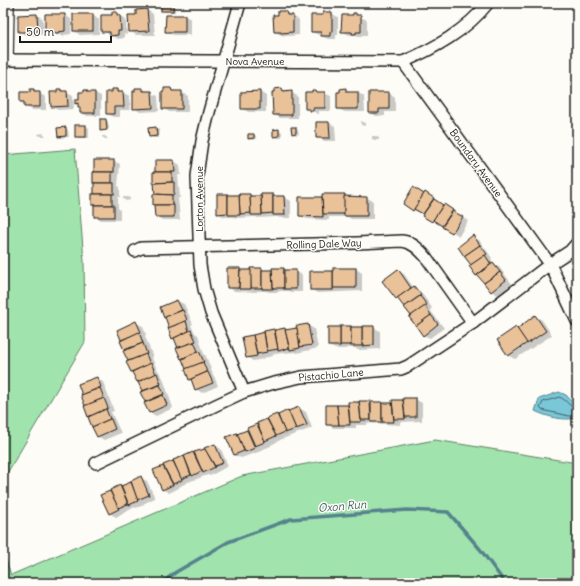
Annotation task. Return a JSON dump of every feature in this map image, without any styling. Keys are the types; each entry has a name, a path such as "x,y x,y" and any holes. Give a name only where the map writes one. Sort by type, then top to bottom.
{"street":[{"name":"Lorton Avenue","path":"240,3 222,61 209,112 197,176 200,265 204,289 211,313 244,392"},
{"name":"Nova Avenue","path":"6,60 403,62 432,49 451,37 488,3"},
{"name":"Boundary Avenue","path":"403,62 550,264 577,321"},
{"name":"Rolling Dale Way","path":"135,251 141,248 408,242 426,257 473,323"},
{"name":"Pistachio Lane","path":"96,463 244,392 290,379 401,369 414,363 473,323 550,264 570,251 577,243"}],"lane":[{"path":"6,60 11,3"}],"green space":[{"path":"75,149 84,261 85,342 3,480 3,155"},
{"path":"435,440 577,463 577,583 3,583 3,551 11,575 242,476"}],"water":[{"path":"559,392 566,395 577,407 577,418 556,418 535,411 539,399"}],"building":[{"path":"161,3 173,3 173,11 161,11"},
{"path":"147,9 149,31 129,32 128,15 136,15 136,10"},
{"path":"278,11 286,11 287,15 293,15 293,32 274,32 273,15 278,15"},
{"path":"112,12 117,12 117,15 120,15 121,31 118,31 118,35 110,36 110,32 101,32 101,15 112,15"},
{"path":"323,12 332,12 332,32 330,32 330,36 321,36 321,32 311,32 311,15 323,15"},
{"path":"353,13 356,13 356,15 361,15 361,32 352,34 352,32 341,32 342,15 353,15"},
{"path":"37,14 38,31 27,33 18,32 18,15"},
{"path":"45,14 65,14 65,31 58,33 45,32"},
{"path":"73,14 93,14 93,31 73,31"},
{"path":"166,15 185,15 185,32 165,32"},
{"path":"135,88 143,88 143,91 152,91 153,108 133,109 133,91 135,91"},
{"path":"164,88 171,88 172,91 182,91 182,109 162,109 162,91 164,91"},
{"path":"282,88 283,92 292,91 292,115 273,115 272,92 274,92 274,89"},
{"path":"346,88 346,92 358,92 358,109 337,109 337,92 340,92 340,89"},
{"path":"30,89 34,89 34,92 40,92 40,107 24,107 24,102 20,102 20,92 30,92"},
{"path":"57,89 67,91 68,106 51,107 50,92 57,92"},
{"path":"112,89 117,89 117,92 123,92 124,107 114,107 114,114 106,114 106,92 112,92"},
{"path":"84,90 87,90 87,92 95,92 95,113 80,113 78,103 75,104 75,100 79,100 79,92 84,92"},
{"path":"312,90 315,90 316,92 325,92 325,108 313,108 313,111 310,111 310,109 305,109 305,92 312,92"},
{"path":"260,91 260,109 241,109 241,92"},
{"path":"369,92 389,92 389,109 379,109 379,113 369,113"},
{"path":"100,119 106,119 107,130 100,131"},
{"path":"316,122 329,122 330,138 316,138"},
{"path":"75,125 86,125 86,137 75,137"},
{"path":"66,127 66,136 58,137 57,128"},
{"path":"156,127 157,136 149,137 148,128"},
{"path":"291,127 296,127 296,133 292,134"},
{"path":"279,129 279,136 273,137 273,130"},
{"path":"248,134 254,134 254,138 248,139"},
{"path":"94,160 114,160 114,172 94,172"},
{"path":"155,160 174,160 175,172 155,172"},
{"path":"93,172 112,172 112,183 93,183"},
{"path":"153,172 172,172 172,182 153,183"},
{"path":"174,182 174,195 155,194 154,183"},
{"path":"94,183 114,183 114,194 94,194"},
{"path":"413,187 424,194 413,211 403,204"},
{"path":"425,192 434,198 423,214 414,209"},
{"path":"92,194 112,194 112,205 92,205"},
{"path":"153,194 172,195 172,205 153,205"},
{"path":"217,194 228,194 228,213 217,214"},
{"path":"239,194 250,194 251,213 240,214"},
{"path":"261,194 273,194 273,213 262,214"},
{"path":"322,194 345,194 344,214 323,214"},
{"path":"228,195 239,195 240,215 228,215"},
{"path":"250,196 261,196 262,215 251,215"},
{"path":"273,196 284,196 285,215 273,215"},
{"path":"344,196 367,197 367,216 344,216"},
{"path":"299,197 322,197 323,217 299,216"},
{"path":"434,199 443,205 432,222 422,216"},
{"path":"444,204 453,210 442,226 433,220"},
{"path":"94,205 114,205 114,217 94,217"},
{"path":"154,205 174,205 174,217 155,217"},
{"path":"453,211 463,217 452,233 442,227"},
{"path":"473,235 480,245 464,256 458,247"},
{"path":"480,245 487,254 471,265 464,256"},
{"path":"485,255 491,264 476,276 469,266"},
{"path":"493,263 500,272 484,283 477,275"},
{"path":"227,268 240,268 239,288 227,288"},
{"path":"250,268 262,268 262,288 251,288"},
{"path":"272,268 284,268 284,288 273,288"},
{"path":"333,268 356,268 356,288 333,288"},
{"path":"398,269 411,288 396,299 382,281"},
{"path":"240,270 251,270 251,289 239,289"},
{"path":"262,270 272,270 273,289 262,289"},
{"path":"284,270 296,270 296,289 284,289"},
{"path":"310,271 333,271 333,290 310,290"},
{"path":"500,272 506,280 491,292 484,283"},
{"path":"414,286 421,295 404,307 397,298"},
{"path":"420,296 427,305 411,316 404,307"},
{"path":"177,300 182,310 164,318 160,307"},
{"path":"425,306 431,315 416,326 409,317"},
{"path":"183,310 187,320 169,328 165,317"},
{"path":"431,315 438,324 423,336 416,326"},
{"path":"535,315 546,331 527,344 517,329"},
{"path":"136,321 141,332 121,340 117,330"},
{"path":"186,321 189,331 172,339 168,328"},
{"path":"308,324 312,345 300,347 296,326"},
{"path":"340,326 351,326 351,345 340,345"},
{"path":"362,326 374,326 374,345 362,346"},
{"path":"328,327 340,327 340,346 328,346"},
{"path":"351,327 362,327 362,346 351,346"},
{"path":"516,327 527,343 508,356 497,340"},
{"path":"285,328 289,348 278,351 275,330"},
{"path":"297,328 300,348 290,350 285,330"},
{"path":"274,329 278,349 267,351 264,331"},
{"path":"191,330 196,341 178,348 174,338"},
{"path":"139,332 143,343 124,350 120,341"},
{"path":"264,332 267,352 257,354 253,335"},
{"path":"253,335 257,356 246,358 242,337"},
{"path":"194,342 198,351 181,359 176,348"},
{"path":"143,343 147,354 128,361 123,351"},
{"path":"199,351 204,362 186,369 182,359"},
{"path":"146,354 150,364 131,372 126,362"},
{"path":"203,362 207,372 189,380 185,369"},
{"path":"151,363 156,374 137,382 132,372"},
{"path":"207,372 213,383 195,390 191,379"},
{"path":"157,373 161,384 142,391 138,382"},
{"path":"97,377 101,387 82,395 78,384"},
{"path":"160,385 164,394 145,402 140,392"},
{"path":"100,388 104,398 85,406 81,395"},
{"path":"163,395 167,405 149,413 144,403"},
{"path":"104,398 108,408 88,417 84,406"},
{"path":"403,398 416,398 416,417 405,417"},
{"path":"392,400 403,400 405,419 394,419"},
{"path":"359,401 370,401 371,420 361,420"},
{"path":"348,402 359,402 361,422 350,422"},
{"path":"371,402 382,402 382,422 371,422"},
{"path":"382,403 392,403 394,422 382,422"},
{"path":"326,405 337,405 339,425 326,425"},
{"path":"337,405 348,405 350,425 339,425"},
{"path":"299,407 307,425 296,429 288,411"},
{"path":"106,409 110,419 92,427 88,417"},
{"path":"288,410 296,429 285,433 278,415"},
{"path":"277,414 285,432 276,436 267,418"},
{"path":"110,419 115,429 97,437 92,427"},
{"path":"267,419 276,436 265,441 257,423"},
{"path":"257,424 265,442 255,446 247,428"},
{"path":"247,430 255,448 245,452 237,434"},
{"path":"237,433 244,451 234,455 226,437"},
{"path":"215,444 223,463 215,466 204,448"},
{"path":"205,449 215,467 203,473 194,452"},
{"path":"193,452 202,471 192,476 184,456"},
{"path":"184,456 191,475 181,479 173,460"},
{"path":"173,461 182,480 173,484 163,465"},
{"path":"163,466 173,485 162,490 153,470"},
{"path":"141,476 149,495 137,500 131,481"},
{"path":"131,482 138,501 129,505 121,486"},
{"path":"120,485 128,504 118,508 110,490"},
{"path":"110,491 119,509 109,514 100,495"}],"waterway":[{"name":"Oxon Run","path":"162,583 176,572 228,542 291,519 407,510 448,512 480,549 505,583"}]}
